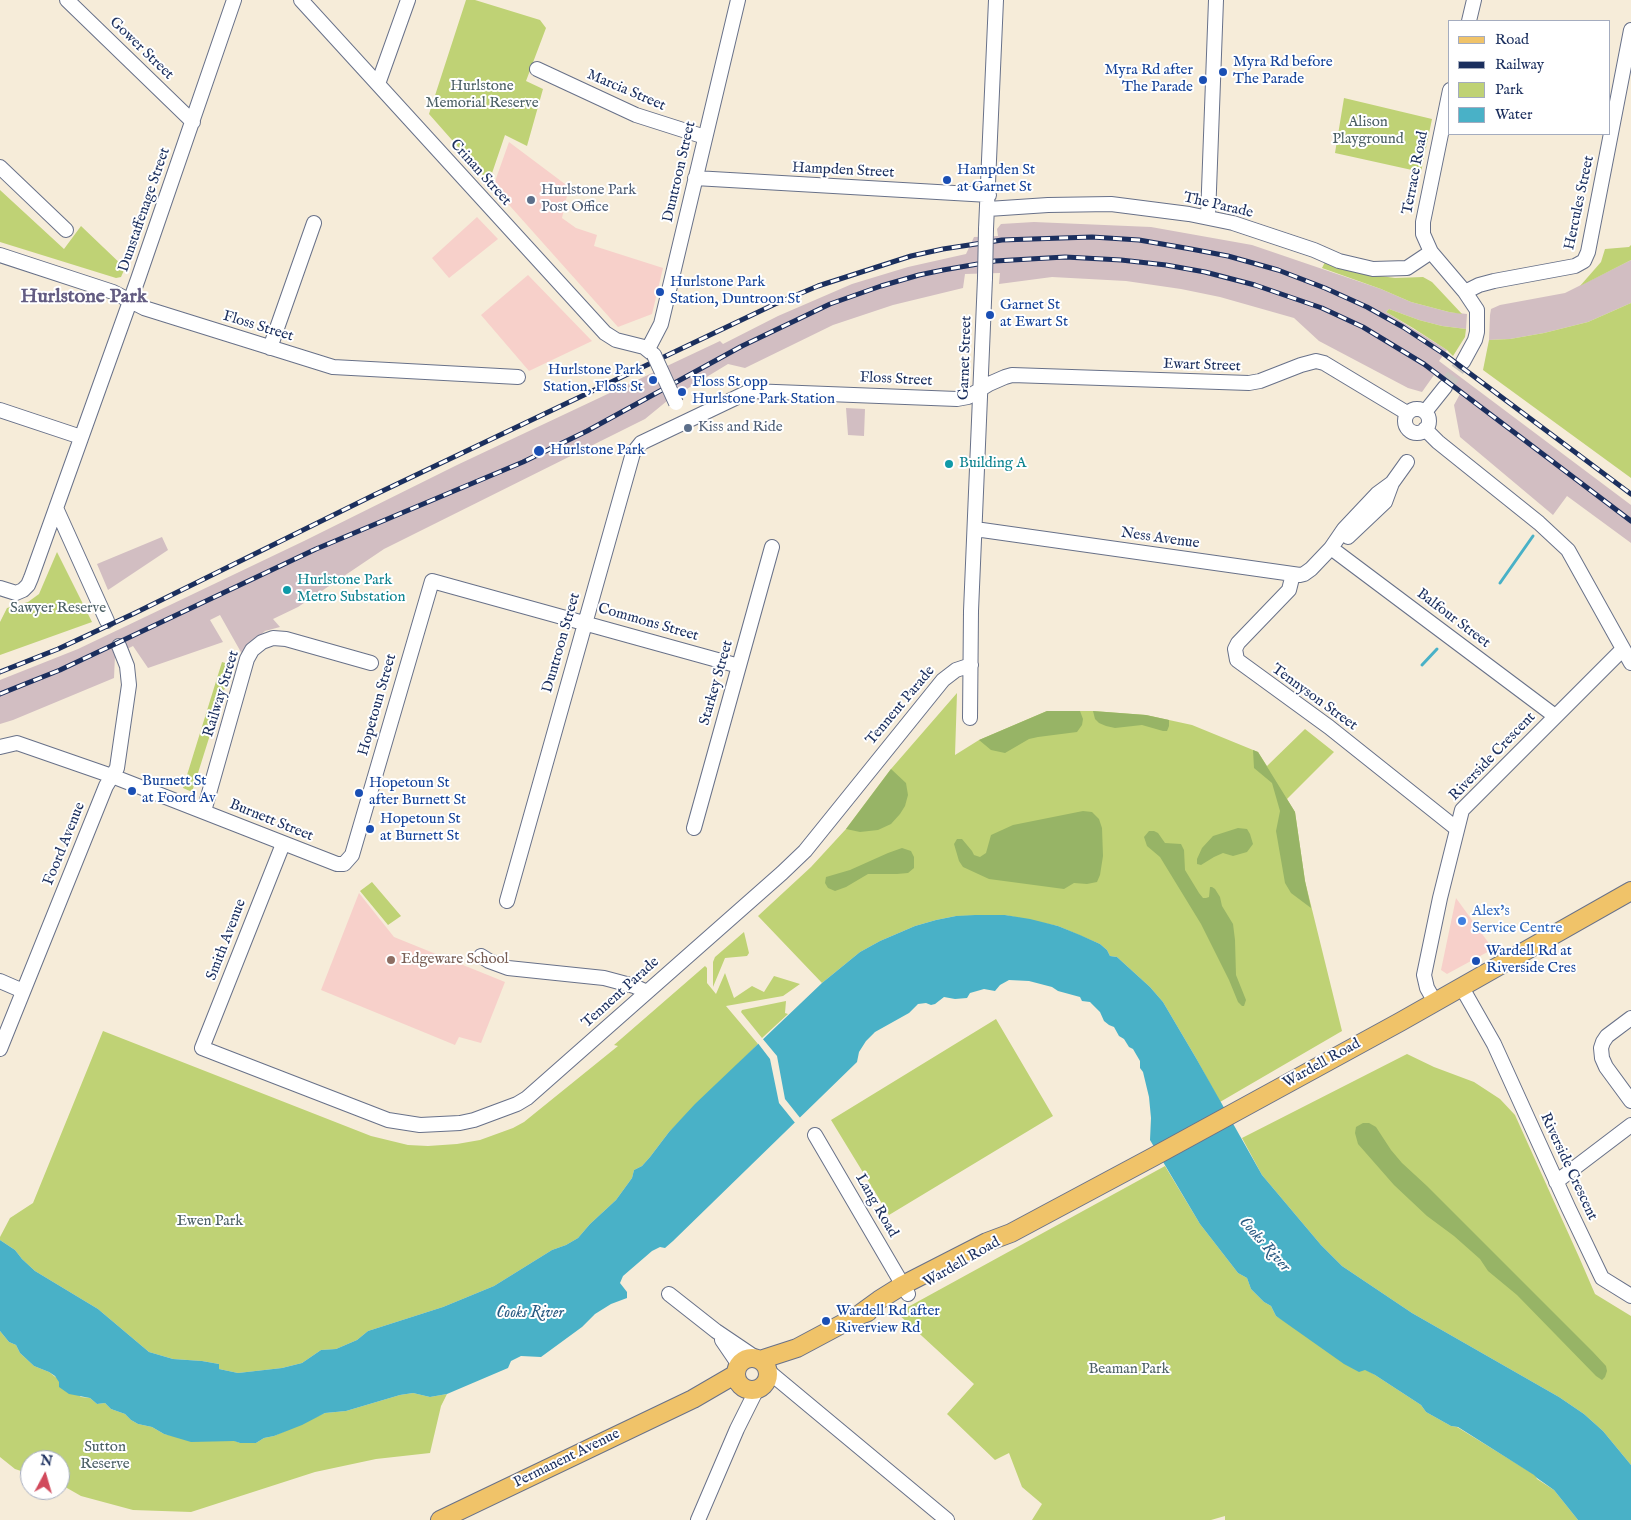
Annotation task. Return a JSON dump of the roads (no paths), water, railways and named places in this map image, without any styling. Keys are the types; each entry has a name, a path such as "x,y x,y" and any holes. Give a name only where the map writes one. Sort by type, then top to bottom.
{"main road":[{"name":"Wardell Road","path":"754,1375 796,1348 857,1316 903,1285 987,1242 1011,1233 1231,1115 1631,891"},
{"name":"Permanent Avenue","path":"440,1520 693,1399 754,1375"}],"street":[{"name":"Gower Street","path":"67,0 193,122"},
{"name":"Dunstaffenage Street","path":"0,588 16,593 28,585 130,302 234,0"},
{"name":"Crinan Street","path":"300,0 605,333 616,340 640,345 651,352"},
{"path":"378,84 408,0"},
{"name":"Duntroon Street","path":"651,352 661,324 738,0"},
{"name":"Garnet Street","path":"970,718 971,611 996,0"},
{"path":"1208,217 1216,0"},
{"path":"1468,20 1474,0"},
{"name":"Hercules Street","path":"1611,133 1631,30"},
{"name":"Marcia Street","path":"537,69 636,115 704,137"},
{"name":"Terrace Road","path":"1448,100 1423,222 1423,234 1431,252 1465,292 1477,310 1477,332 1472,348 1463,362"},
{"name":"Hercules Street","path":"1465,292 1479,285 1494,281 1575,266 1584,261 1588,252 1611,135"},
{"path":"0,167 66,230"},
{"name":"Hampden Street","path":"695,178 988,202"},
{"name":"The Parade","path":"988,202 1111,204 1208,217 1233,223 1338,260 1373,269 1407,268 1431,252"},
{"path":"270,348 314,223"},
{"name":"Floss Street","path":"0,255 113,292 144,308 333,367 518,377"},
{"path":"651,352 685,421"},
{"name":"Ewart Street","path":"981,389 1012,375 1249,383 1260,381 1316,361 1324,362 1407,413"},
{"path":"1425,412 1445,387"},
{"name":"Floss Street","path":"685,421 754,390 957,399 968,397 981,389"},
{"path":"1414,409 1422,409 1429,421 1425,429 1414,433 1407,428 1404,421 1407,413 1414,409"},
{"path":"0,410 81,437"},
{"name":"Duntroon Street","path":"507,901 635,448 641,442 685,421"},
{"path":"1425,429 1539,522 1568,550 1631,663"},
{"path":"1293,574 1300,575 1308,572 1331,548 1344,529 1377,494 1392,483 1407,462"},
{"path":"56,508 108,621"},
{"name":"Ness Avenue","path":"974,529 1293,574"},
{"name":"Starkey Street","path":"694,828 772,547"},
{"name":"Balfour Street","path":"1331,548 1554,716"},
{"name":"Tennyson Street","path":"1293,574 1289,590 1238,643 1235,649 1237,660 1330,727 1457,829"},
{"name":"Commons Street","path":"432,581 739,666"},
{"name":"Hopetoun Street","path":"344,864 352,855 432,581"},
{"name":"Railway Street","path":"204,811 247,659 252,650 262,642 273,638 286,639 370,663"},
{"name":"Foord Avenue","path":"0,1049 106,786 117,768 128,685 127,666 119,646"},
{"name":"Riverside Crescent","path":"1435,1002 1427,988 1424,975 1440,898 1462,810 1623,649"},
{"name":"Tennent Parade","path":"202,1048 388,1120 420,1125 460,1123 498,1112 517,1104 527,1098 796,860 943,680 956,670 971,665"},
{"name":"Burnett Street","path":"0,747 17,742 204,811 331,863 344,864"},
{"name":"Smith Avenue","path":"202,1048 283,844"},
{"path":"481,956 508,968 604,978 634,986 647,992"},
{"path":"0,982 23,991"},
{"name":"Riverside Crescent","path":"1461,986 1494,1044 1556,1182 1602,1278 1631,1296"},
{"path":"1631,1018 1607,1036 1601,1048 1602,1058 1606,1067 1631,1101"},
{"path":"1556,1182 1631,1125"},
{"name":"Lang Road","path":"815,1135 903,1285"},
{"path":"669,1294 716,1331 754,1375 814,1410 947,1520"},
{"path":"698,1520 737,1429 754,1375"}],"water":[{"name":"Cooks River","path":"1005,915 1030,919 1058,926 1080,935 1100,944 1107,950 1110,956 1117,957 1150,987 1163,1002 1262,1175 1321,1245 1342,1266 1412,1313 1559,1397 1584,1414 1603,1431 1631,1465 1631,1520 1578,1520 1554,1490 1534,1475 1458,1427 1451,1426 1426,1412 1421,1405 1375,1375 1365,1370 1359,1372 1344,1364 1276,1316 1271,1306 1251,1289 1247,1278 1238,1273 1200,1224 1150,1140 1151,1118 1149,1097 1143,1072 1140,1068 1140,1061 1133,1049 1119,1036 1114,1027 1104,1021 1100,1012 1090,1002 1082,1001 1080,997 1058,991 1052,987 1029,981 1009,980 1000,985 995,991 984,989 970,993 967,998 955,999 944,997 935,1004 918,1004 909,1013 875,1032 859,1052 857,1062 673,1241 665,1248 660,1247 652,1251 623,1276 620,1283 627,1292 627,1298 611,1304 595,1314 582,1327 541,1357 521,1356 511,1361 508,1368 447,1394 430,1397 413,1393 400,1395 346,1411 325,1413 302,1425 264,1438 256,1443 234,1441 191,1442 164,1434 152,1427 138,1424 125,1414 111,1409 105,1403 97,1404 90,1398 69,1394 59,1387 59,1382 55,1376 34,1366 20,1353 16,1345 9,1342 0,1331 0,1240 15,1250 35,1271 98,1309 149,1352 173,1359 219,1364 219,1369 238,1373 282,1368 302,1363 321,1350 336,1349 357,1340 368,1331 443,1307 494,1286 552,1250 578,1238 616,1200 632,1178 634,1170 642,1166 669,1132 695,1104 822,983 860,952 915,926 956,916"}],"waterway":[{"path":"1500,583 1533,536"},
{"path":"1422,665 1437,649"}],"tunnel":[{"path":"1445,387 1463,362"}],"railway":[{"path":"0,672 58,649 135,613 374,495 775,304 818,286 911,256 1002,240 1092,237 1139,240 1228,256 1278,270 1325,288 1367,307 1403,327 1444,354 1631,494"},
{"path":"0,694 60,670 316,549 523,462 587,431 742,346 830,304 919,275 995,261 1065,257 1166,265 1205,272 1255,285 1322,308 1363,327 1424,364 1631,521"}],"place":[{"name":"Myra Rd before The Parade","path":"1223,72"},
{"name":"Myra Rd after The Parade","path":"1203,80"},
{"name":"Hampden St at Garnet St","path":"947,180"},
{"name":"Hurlstone Park Post Office","path":"531,200"},
{"name":"Hurlstone Park Station, Duntroon St","path":"660,292"},
{"name":"Garnet St at Ewart St","path":"990,315"},
{"name":"Hurlstone Park Station, Floss St","path":"653,380"},
{"name":"Floss St opp Hurlstone Park Station","path":"682,392"},
{"name":"Kiss and Ride","path":"688,428"},
{"name":"Hurlstone Park","path":"539,451"},
{"name":"Building A","path":"949,464"},
{"name":"Hurlstone Park Metro Substation","path":"287,590"},
{"name":"Burnett St at Foord Av","path":"132,791"},
{"name":"Hopetoun St after Burnett St","path":"359,793"},
{"name":"Hopetoun St at Burnett St","path":"370,829"},
{"name":"Alex's Service Centre","path":"1462,921"},
{"name":"Edgeware School","path":"391,960"},
{"name":"Wardell Rd at Riverside Cres","path":"1476,961"},
{"name":"Wardell Rd after Riverview Rd","path":"826,1321"}],"district":[{"name":"Hurlstone Park","path":"84,298"}],"park label":[{"name":"Hurlstone Memorial Reserve","path":"482,96"},
{"name":"Alison Playground","path":"1368,132"},
{"name":"Sawyer Reserve","path":"58,609"},
{"name":"Ewen Park","path":"210,1222"},
{"name":"Beaman Park","path":"1129,1370"},
{"name":"Sutton Reserve","path":"105,1456"}]}
